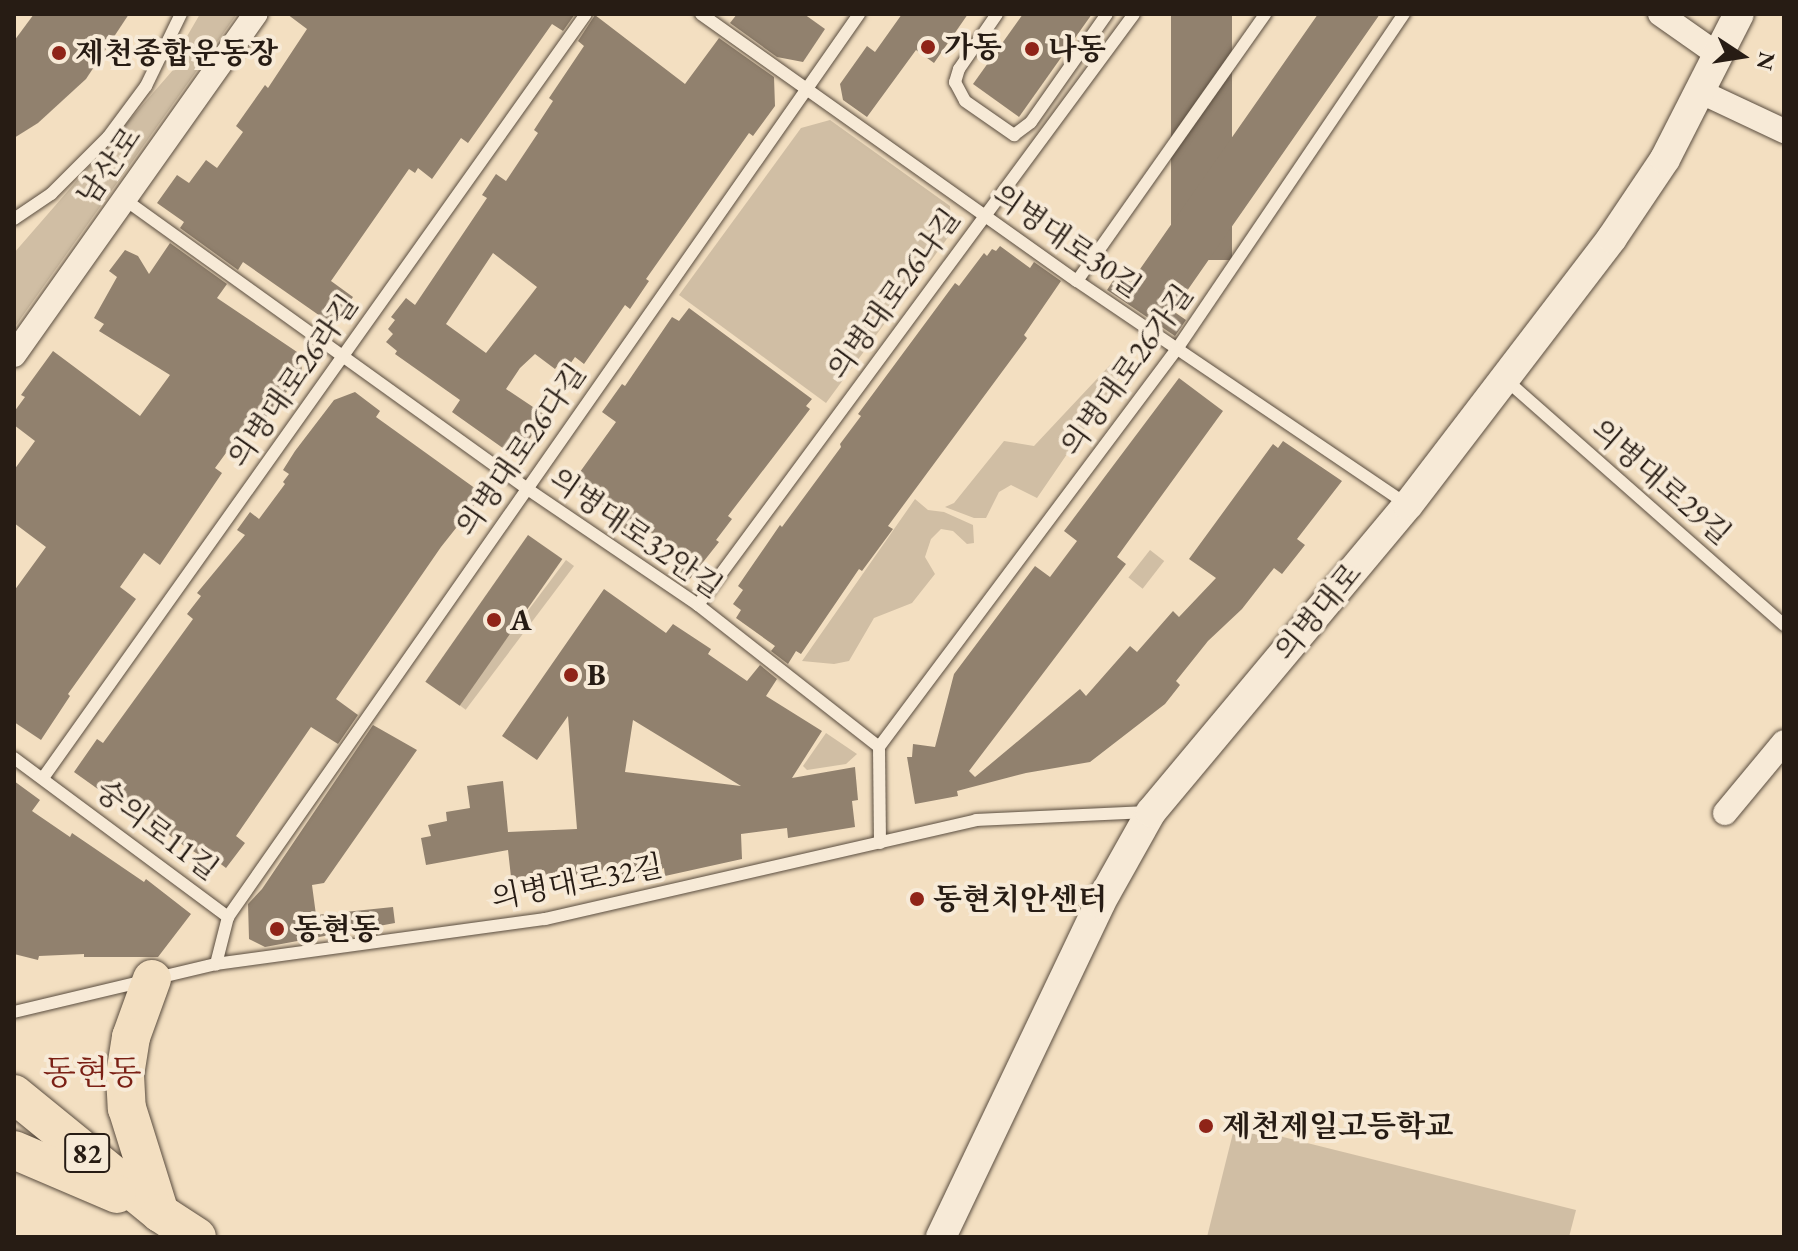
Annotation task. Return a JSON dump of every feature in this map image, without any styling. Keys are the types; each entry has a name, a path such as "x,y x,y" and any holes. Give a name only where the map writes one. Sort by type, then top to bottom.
{"main road":[{"path":"152,979 131,1037 125,1075 127,1108 160,1213"},
{"name":"82","path":"14,1094 160,1213 197,1237"},
{"path":"14,1150 160,1213"}],"street":[{"name":"남산로","path":"14,355 255,14"},
{"path":"1660,14 1717,54"},
{"name":"의병대로","path":"941,1237 1100,903 1151,812 1408,505 1612,238 1665,159 1739,14"},
{"path":"1701,92 1784,131"},
{"path":"1725,813 1784,742"}],"lane":[{"path":"14,219 51,194 108,137 146,86 181,14"},
{"name":"의병대로26라길","path":"43,778 586,14"},
{"name":"의병대로30길","path":"701,14 1077,281 1408,505"},
{"name":"의병대로26다길","path":"228,917 859,14"},
{"path":"997,14 959,69 955,82 965,101 1014,135 1031,122 1107,14"},
{"name":"의병대로26나길","path":"698,605 1134,14"},
{"path":"1077,281 1265,14"},
{"name":"의병대로26가길","path":"879,747 1177,349 1404,14"},
{"name":"의병대로32안길","path":"124,199 526,488 698,605 879,747"},
{"name":"의병대로29길","path":"1504,378 1784,625"},
{"path":"879,747 880,843"},
{"name":"숭의로11길","path":"14,758 228,917 216,964"},
{"name":"의병대로32길","path":"14,1012 216,964 545,919 976,820 1151,812"}],"shaded area":[{"path":"200,14 237,14 14,328 14,253 186,55 186,38"},
{"path":"830,120 950,206 952,232 826,403 679,295 801,128"},
{"path":"1125,357 1130,362 1037,498 1011,485 999,492 986,518 974,518 945,507 954,503 1004,441 1034,446 1110,365"},
{"path":"915,499 928,510 944,512 973,525 974,543 967,544 953,531 941,529 931,539 925,557 935,574 912,603 874,618 849,661 834,664 802,661"},
{"path":"1150,550 1164,561 1143,589 1128,578"},
{"path":"566,560 574,566 466,710 458,704"},
{"path":"826,733 857,754 846,764 807,770 803,766"},
{"path":"1235,1125 1576,1210 1569,1237 1207,1237"}],"building":[{"name":"제천종합운동장","path":"34,14 129,14 86,79 38,123 14,138 14,41"},
{"path":"287,14 575,14 563,31 552,24 468,143 461,138 432,179 418,168 415,173 409,169 331,281 353,297 333,325 243,262 238,270 180,228 184,222 157,203 177,175 189,183 206,160 217,168 243,132 236,126 265,85 268,88 307,29"},
{"path":"737,14 804,14 825,29 803,62 777,57 730,23"},
{"path":"902,14 968,14 934,63 916,50 867,117 843,100 840,84 867,46 875,52"},
{"name":"나동","path":"1023,14 1092,14 1019,117 973,84"},
{"path":"1171,14 1232,14 1232,260 1171,260"},
{"path":"1318,14 1380,14 1173,311 1186,320 1175,336 1107,290 1118,273 1131,282"},
{"path":"595,15 685,84 719,38 774,77 775,106 753,136 749,133 646,279 649,281 630,309 625,305 584,364 575,357 568,367 560,362 555,369 535,354 520,368 506,389 545,415 525,446 507,451 452,412 460,400 395,354 397,351 386,342 393,334 388,329 395,320 391,317 406,298 415,305 487,198 482,195 496,174 506,181 538,133 534,130 553,101 549,98 584,46 578,41","holes":["493,253 537,287 486,353 446,324"]},
{"path":"170,243 227,284 217,298 300,354 302,372 251,438 242,431 215,468 222,473 160,565 144,553 120,587 136,599 68,694 70,696 41,740 14,722 14,591 46,547 14,523 14,470 35,441 14,425 14,412 25,397 21,395 53,351 140,416 170,375 99,331 104,324 94,318 117,277 109,271 125,250 138,256 149,274"},
{"path":"1000,246 1030,268 1034,262 1061,281 1024,335 1027,338 888,526 893,529 862,571 859,569 801,654 796,651 788,664 771,651 775,646 736,618 741,610 733,604 743,590 738,586 780,525 782,527 841,447 840,444 861,416 858,414 955,283 959,286 984,253 987,256 992,249 996,251"},
{"path":"689,308 812,399 806,406 810,409 728,516 732,519 716,540 719,542 685,585 670,575 683,556 650,532 640,546 607,523 614,513 572,483 616,422 602,412 622,384 625,386 672,317 679,321"},
{"path":"1179,378 1223,411 1117,557 1126,564 969,771 975,777 1080,689 1086,696 1130,646 1137,652 1173,611 1179,617 1216,578 1189,559 1273,444 1278,448 1283,441 1342,481 1297,539 1305,545 1282,574 1274,568 1242,609 1208,641 1176,681 1180,685 1165,704 1090,762 1026,773 957,791 958,796 915,804 907,757 912,757 913,744 935,747 954,674 1035,566 1050,577 1077,541 1064,531"},
{"path":"355,392 380,411 376,417 483,494 441,547 336,699 358,715 338,744 311,727 236,836 245,843 226,868 205,852 201,856 183,845 104,789 102,792 74,772 97,739 103,743 193,619 187,614 201,596 197,593 245,535 237,530 250,512 259,519 285,484 283,482 289,474 283,470 295,451 334,400"},
{"name":"A","path":"528,535 562,559 460,706 425,682"},
{"path":"604,589 666,633 673,624 711,649 708,654 747,681 760,665 777,679 766,696 822,731 792,778 855,767 858,800 852,801 855,827 788,838 787,828 741,834 742,859 665,876 664,868 619,886 616,868 512,886 508,850 426,865 421,838 431,836 428,825 447,821 446,812 470,808 467,786 503,781 508,832 577,829 568,716 537,760 502,736","holes":["633,720 741,786 625,772"]},
{"path":"373,725 417,750 324,883 312,885 316,915 393,907 395,923 265,947 249,939 248,904 262,889"},
{"path":"14,781 40,800 32,811 70,837 72,833 144,882 146,879 191,914 158,957 84,957 84,954 39,956 38,960 14,954"}],"place":[{"name":"가동","path":"928,47"},
{"name":"나동","path":"1032,49"},
{"name":"제천종합운동장","path":"59,53"},
{"name":"A","path":"494,620"},
{"name":"B","path":"571,675"},
{"name":"동현치안센터","path":"917,899"},
{"name":"동현동","path":"277,929"},
{"name":"제천제일고등학교","path":"1206,1126"}],"district":[{"name":"동현동","path":"92,1073"}]}
